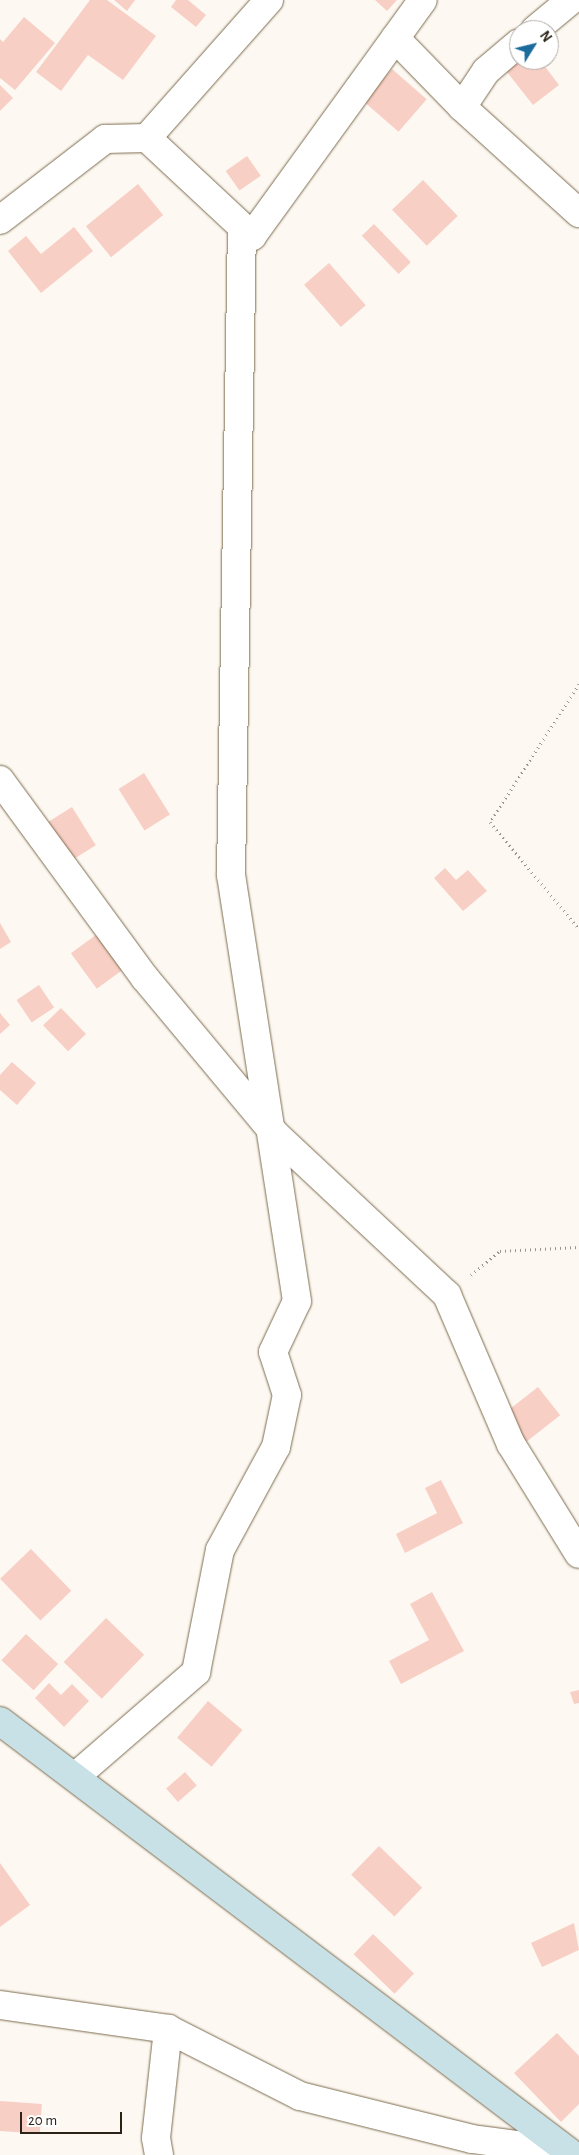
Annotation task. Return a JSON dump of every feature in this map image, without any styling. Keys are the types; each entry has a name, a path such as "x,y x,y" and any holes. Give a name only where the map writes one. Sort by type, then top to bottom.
{"street":[{"path":"147,138 269,0"},
{"path":"0,220 105,139 147,138 252,236 423,0"},
{"path":"547,20 571,0"},
{"path":"395,38 462,108 579,213"},
{"path":"462,108 486,70 509,51"},
{"path":"76,1776 196,1672 220,1550 276,1447 287,1395 273,1352 298,1301 274,1133 231,875 242,226"},
{"path":"0,780 145,978 274,1133 447,1295 511,1444 579,1554"},
{"path":"0,1721 76,1776 571,2154"},
{"path":"0,2005 168,2029 300,2096 472,2138 571,2154"},
{"path":"159,2155 156,2138 168,2029"}],"path":[{"path":"579,684 490,822 579,929"},
{"path":"447,1295 500,1251 579,1247"}],"building":[{"path":"90,0 107,0 156,36 123,80 88,55 61,91 36,72"},
{"path":"114,0 135,0 127,11"},
{"path":"176,0 188,0 206,15 196,27 171,7"},
{"path":"375,0 397,0 387,11"},
{"path":"24,17 55,43 15,90 0,78 0,39 3,42"},
{"path":"509,64 509,70 548,70 559,85 533,105 503,67"},
{"path":"392,69 427,99 399,132 364,101"},
{"path":"0,85 13,98 0,111"},
{"path":"247,156 261,176 239,191 226,171"},
{"path":"423,180 458,216 427,246 392,210"},
{"path":"138,184 163,215 111,257 86,226"},
{"path":"374,224 411,262 399,274 362,236"},
{"path":"74,227 93,251 41,293 8,251 26,236 41,254"},
{"path":"329,263 366,305 341,327 304,285"},
{"path":"144,773 170,815 145,830 119,789"},
{"path":"72,807 96,845 70,861 47,823"},
{"path":"445,868 456,880 468,870 487,891 463,911 434,878"},
{"path":"0,923 11,942 0,949"},
{"path":"100,932 126,968 97,989 71,953"},
{"path":"39,985 54,1007 32,1022 17,1000"},
{"path":"61,1008 86,1034 68,1051 43,1025"},
{"path":"0,1013 10,1025 0,1034"},
{"path":"12,1062 36,1083 17,1105 0,1090 0,1075"},
{"path":"538,1387 560,1415 525,1442 503,1414"},
{"path":"441,1480 463,1523 405,1553 396,1534 437,1513 425,1488"},
{"path":"31,1549 71,1591 40,1621 0,1579"},
{"path":"432,1592 464,1651 401,1684 389,1661 429,1640 410,1604"},
{"path":"106,1618 144,1655 102,1699 64,1662"},
{"path":"26,1634 58,1664 34,1690 1,1660"},
{"path":"49,1683 61,1695 72,1684 89,1701 64,1727 35,1698"},
{"path":"579,1690 579,1703 574,1704 570,1692"},
{"path":"208,1701 242,1730 212,1767 177,1738"},
{"path":"185,1772 197,1786 178,1802 166,1788"},
{"path":"379,1846 422,1888 394,1916 351,1875"},
{"path":"0,1863 30,1905 0,1927"},
{"path":"574,1923 579,1950 542,1967 531,1943"},
{"path":"373,1934 414,1974 395,1994 354,1954"},
{"path":"557,2033 579,2056 579,2104 561,2122 514,2073"},
{"path":"0,2101 42,2104 40,2134 0,2131"}]}
